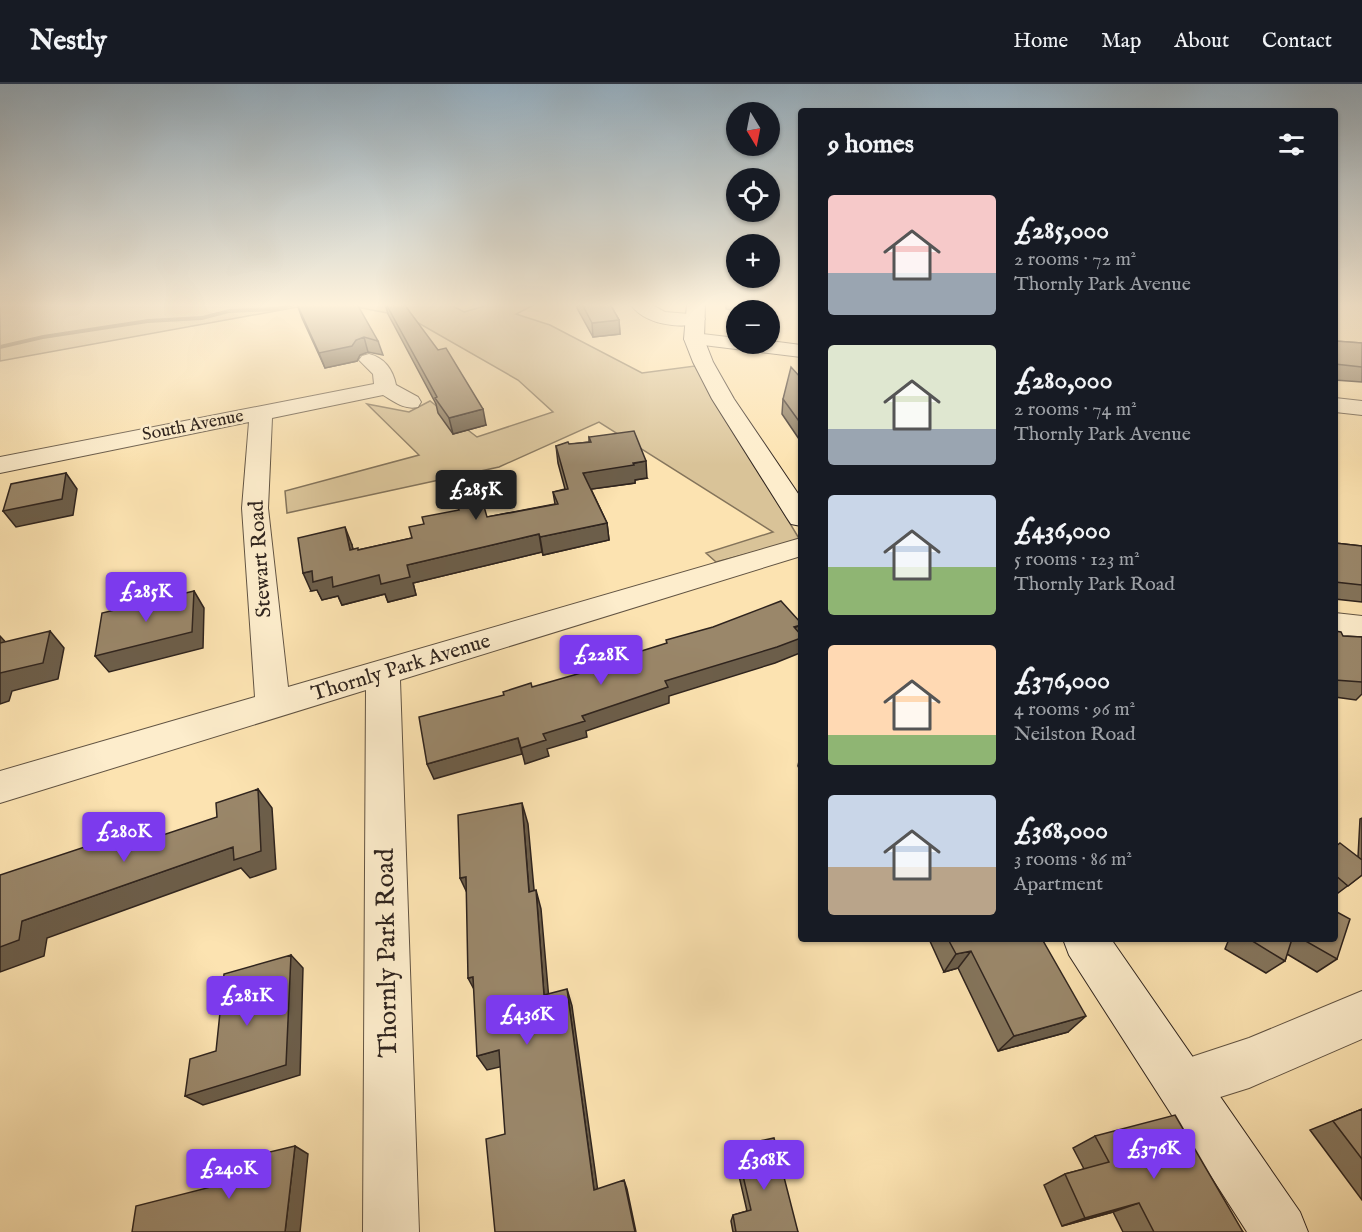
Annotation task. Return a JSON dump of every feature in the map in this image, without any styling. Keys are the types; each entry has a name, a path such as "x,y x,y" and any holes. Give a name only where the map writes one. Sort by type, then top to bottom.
{"street":[{"path":"705,358 711,378 797,512"},
{"path":"369,360 382,372 386,388 410,402"},
{"name":"South Avenue","path":"0,465 386,388"},
{"path":"1338,405 1362,408"},
{"name":"Stewart Road","path":"261,413 255,508 273,705"},
{"name":"Thornly Park Avenue","path":"0,787 798,548"},
{"path":"1338,624 1362,627"},
{"name":"Thornly Park Road","path":"382,674 390,1232"},
{"path":"1087,942 1280,1232"},
{"path":"1182,1084 1249,1063 1362,1015"}],"shaded area":[{"path":"0,358 19,358 0,361"},
{"path":"479,358 612,358 642,373 695,366 798,537 798,541 716,562 706,553 773,532 599,422 499,467 287,513 285,491 419,455 367,404 409,412 430,401 477,437 553,412 518,380"}],"building":[{"path":"415,358 452,358 483,409 449,418 435,398 437,397"},
{"path":"1338,358 1362,358 1362,367 1338,364"},
{"path":"791,367 798,375 798,420 783,399"},
{"path":"634,431 646,461 583,473 607,523 540,537 539,534 407,565 410,577 381,584 379,575 333,587 332,577 313,582 312,571 303,573 298,538 345,527 350,550 358,548 358,550 412,538 409,527 424,524 422,517 459,510 458,508 483,503 487,517 558,504 553,492 568,489 556,446 568,442 569,444 591,442 589,437"},
{"path":"66,473 62,499 3,511 11,484"},
{"path":"1338,543 1362,546 1362,585 1338,582"},
{"path":"194,591 192,632 95,656 102,613"},
{"path":"781,601 798,620 798,626 794,627 798,632 798,639 665,681 668,687 582,716 585,721 543,734 546,740 521,748 518,738 427,764 419,717 504,695 503,692 531,683 532,687 588,671 587,668 667,643 666,640 713,627"},
{"path":"50,631 43,663 0,673 0,643"},
{"path":"1338,632 1343,636 1362,637 1362,682 1338,680"},
{"path":"258,789 261,851 234,860 233,847 22,921 19,940 0,947 0,875 139,829 139,843 217,817 216,803"},
{"path":"522,803 529,892 536,890 544,995 567,989 594,1190 624,1180 635,1232 495,1232 486,1139 505,1134 499,1050 477,1056 473,977 468,978 466,877 460,878 458,815"},
{"path":"1340,843 1362,860 1362,875 1348,886 1338,878 1338,845"},
{"path":"1338,913 1350,919 1337,959 1307,942 1338,942"},
{"path":"950,942 1044,942 1086,1016 1014,1036 971,951 956,954"},
{"path":"1254,942 1291,942 1285,961"},
{"path":"291,955 286,1065 185,1096 190,1059 216,1051 224,974"},
{"path":"1362,1109 1362,1159 1333,1121"},
{"path":"1175,1115 1243,1232 1154,1232 1139,1203 1085,1218 1065,1174 1109,1162 1095,1136"},
{"path":"774,1138 798,1232 736,1232 733,1215 751,1210 736,1146"},
{"path":"295,1146 285,1232 132,1232 136,1206 219,1185 223,1163"}]}
